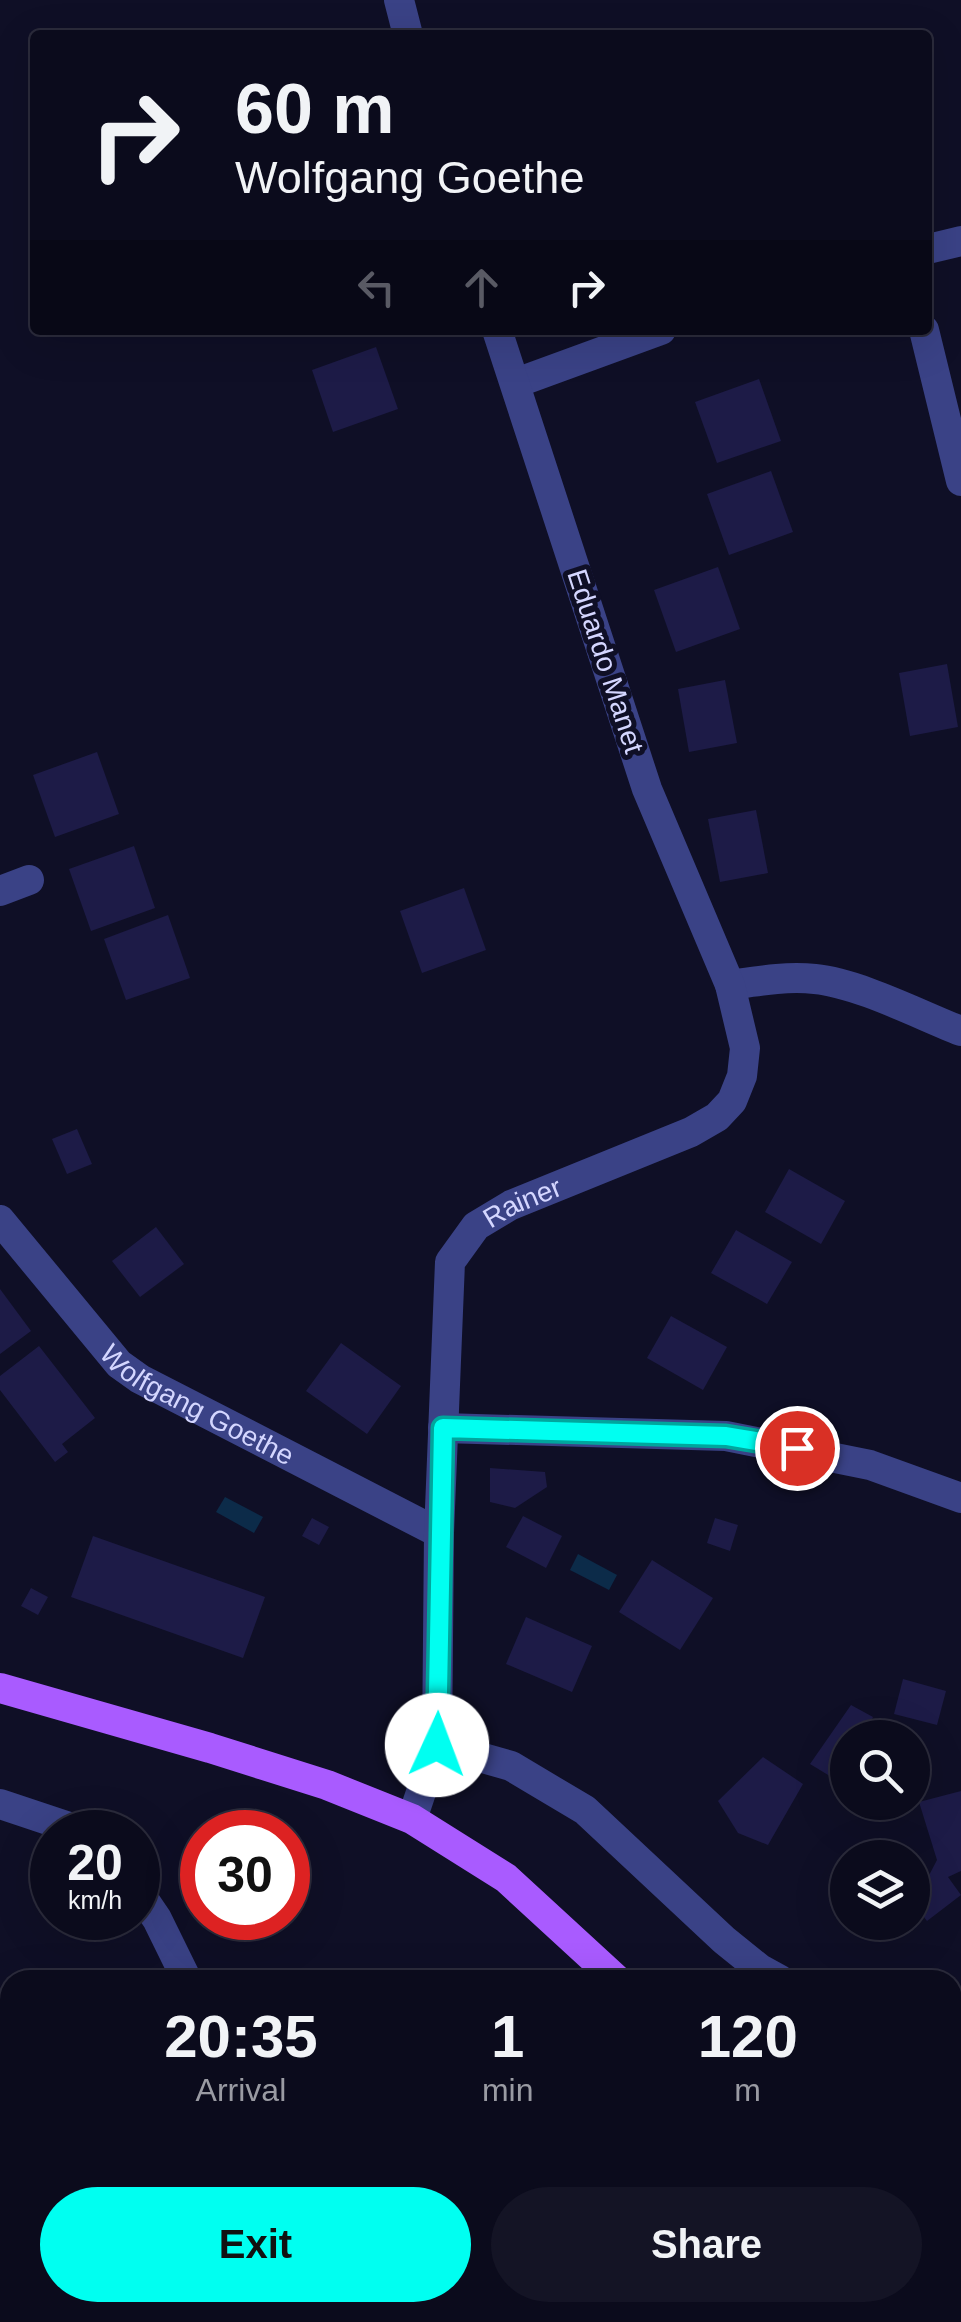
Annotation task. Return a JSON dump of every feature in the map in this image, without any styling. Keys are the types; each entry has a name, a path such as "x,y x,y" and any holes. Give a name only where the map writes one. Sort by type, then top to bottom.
{"main road":[{"path":"0,1688 227,1753 369,1800 412,1820 506,1878 606,1970"}],"street":[{"path":"399,0 407,30"},
{"path":"932,248 961,241"},
{"name":"Eduardo Manet","path":"500,335 647,789 730,985"},
{"path":"516,383 647,335"},
{"path":"925,335 961,482"},
{"path":"0,890 29,880"},
{"path":"730,985 780,978 818,979 846,986 961,1032"},
{"name":"Rainer","path":"412,1820 437,1745 439,1533 450,1262 476,1226 511,1205 691,1132 716,1118 732,1100 742,1076 745,1048 730,985"},
{"name":"Wolfgang Goethe","path":"0,1220 118,1364 140,1380 439,1533"},
{"path":"443,1428 726,1436 870,1465 961,1498"},
{"path":"437,1745 511,1766 585,1810 760,1970"},
{"path":"0,1804 30,1814"},
{"path":"160,1925 181,1970"}],"water":[{"path":"225,1497 263,1517 254,1533 216,1512"},
{"path":"578,1554 617,1575 609,1590 570,1570"}],"building":[{"path":"376,347 398,409 333,432 312,370"},
{"path":"759,379 781,441 717,463 695,402"},
{"path":"771,471 793,532 729,555 707,494"},
{"path":"718,567 740,629 676,652 654,590"},
{"path":"947,664 958,727 910,736 899,673"},
{"path":"725,680 737,743 689,752 678,689"},
{"path":"97,752 119,814 55,837 33,775"},
{"path":"756,810 768,873 720,882 708,819"},
{"path":"134,846 155,908 91,931 69,869"},
{"path":"464,888 486,950 422,973 400,911"},
{"path":"168,915 190,978 126,1000 104,939"},
{"path":"77,1129 92,1164 67,1174 52,1139"},
{"path":"789,1169 845,1201 821,1244 765,1212"},
{"path":"156,1227 184,1264 140,1297 112,1261"},
{"path":"736,1230 792,1262 767,1304 711,1273"},
{"path":"0,1289 31,1331 0,1354"},
{"path":"671,1316 727,1347 703,1390 647,1358"},
{"path":"341,1343 401,1386 367,1434 306,1391"},
{"path":"39,1346 95,1418 62,1444 68,1452 55,1462 0,1390 0,1376"},
{"path":"490,1468 545,1472 547,1487 515,1508 490,1502"},
{"path":"523,1516 562,1536 546,1568 506,1547"},
{"path":"312,1518 329,1527 319,1545 302,1536"},
{"path":"715,1518 738,1525 730,1551 707,1543"},
{"path":"93,1536 265,1597 243,1658 71,1597"},
{"path":"652,1560 713,1598 680,1650 619,1612"},
{"path":"31,1588 48,1597 38,1615 21,1606"},
{"path":"526,1617 592,1646 572,1692 506,1664"},
{"path":"903,1679 946,1691 937,1725 930,1720 894,1714"},
{"path":"851,1705 873,1717 872,1720 841,1720"},
{"path":"830,1735 830,1776 810,1764"},
{"path":"763,1757 803,1784 768,1845 738,1833 718,1801"},
{"path":"961,1791 961,1871 948,1877 961,1895 930,1919 930,1873 937,1860 925,1820 930,1820 930,1799"}],"route":[{"path":"437,1745 443,1428 726,1436 797,1448"}]}
